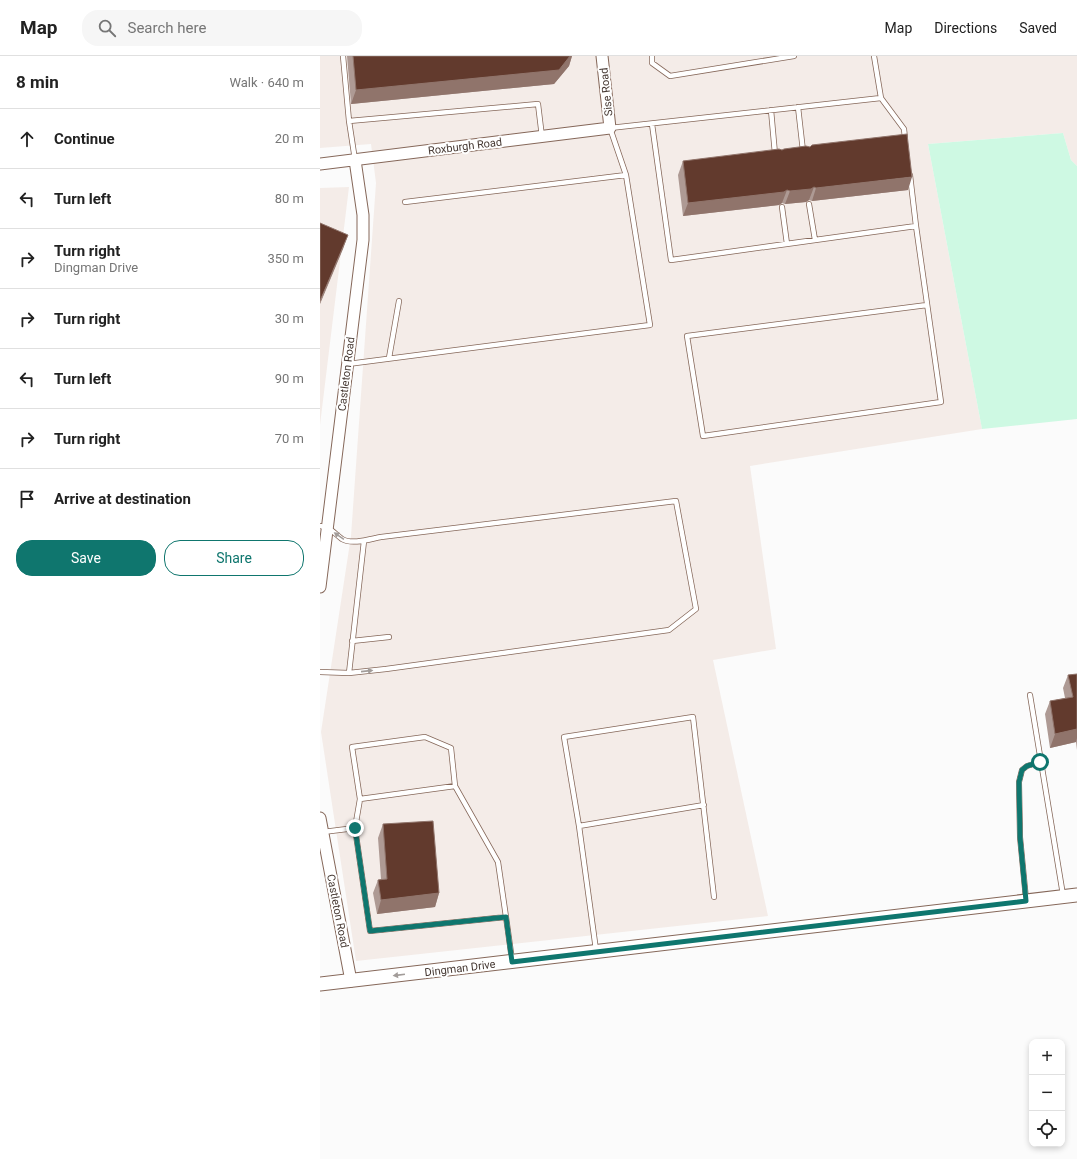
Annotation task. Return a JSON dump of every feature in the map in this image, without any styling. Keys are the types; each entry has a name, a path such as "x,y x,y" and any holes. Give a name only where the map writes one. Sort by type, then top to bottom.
{"main road":[{"name":"Dingman Drive","path":"320,984 1077,895"}],"street":[{"name":"Sise Road","path":"602,56 610,128"},
{"name":"Roxburgh Road","path":"320,164 610,128"},
{"name":"Castleton Road","path":"320,587 324,526 361,265 363,215 355,160"},
{"name":"Castleton Road","path":"320,818 351,981"}],"lane":[{"path":"343,56 349,121 355,160"},
{"path":"652,56 652,63 670,76 794,56"},
{"path":"874,56 881,98 904,128 906,144"},
{"path":"346,365 390,358 650,325 626,175 610,128 881,98"},
{"path":"349,121 538,104 542,137"},
{"path":"798,107 804,157"},
{"path":"771,110 776,160"},
{"path":"652,124 671,260 916,226"},
{"path":"909,166 941,402 703,436 687,336 927,305"},
{"path":"405,202 626,175"},
{"path":"809,204 815,240"},
{"path":"782,207 787,244"},
{"path":"390,358 399,301"},
{"path":"320,672 349,673 386,669 669,630 696,609 676,501 381,537 364,541 344,540 324,526"},
{"path":"349,673 364,541"},
{"path":"352,640 389,636"},
{"path":"1030,695 1040,762 1064,897"},
{"path":"596,952 579,826 564,738 693,717 714,897"},
{"path":"506,917 370,931 355,828 360,799 352,747 425,737 451,748 454,786 498,862 506,917 512,962"},
{"path":"1026,901 1020,837 1019,782 1022,770 1027,766 1040,762"},
{"path":"360,799 454,786"},
{"path":"579,826 704,805"},
{"path":"323,832 355,828"}],"shaded area":[{"path":"320,56 1077,56 1077,166 1071,160 1063,133 928,144 982,429 750,466 776,649 713,660 768,916 356,961 321,732 351,536 376,183 371,144 320,148"},
{"path":"349,187 320,425 320,188"}],"green space":[{"path":"1063,133 1071,160 1077,166 1077,419 982,429 928,144"}],"building":[{"path":"353,56 570,56 559,70 356,90"},
{"path":"907,134 912,177 814,187 811,189 787,190 784,192 688,203 683,161 806,146 810,147 812,145"},
{"path":"320,223 348,235 320,301"},
{"path":"1077,674 1077,729 1055,734 1050,701 1073,697 1068,675"},
{"path":"433,821 439,893 381,900 378,880 387,879 383,824"}],"route":[{"path":"355,828 370,931 506,917 512,962 1026,901 1020,837 1019,782 1022,770 1027,766 1040,762"}]}
